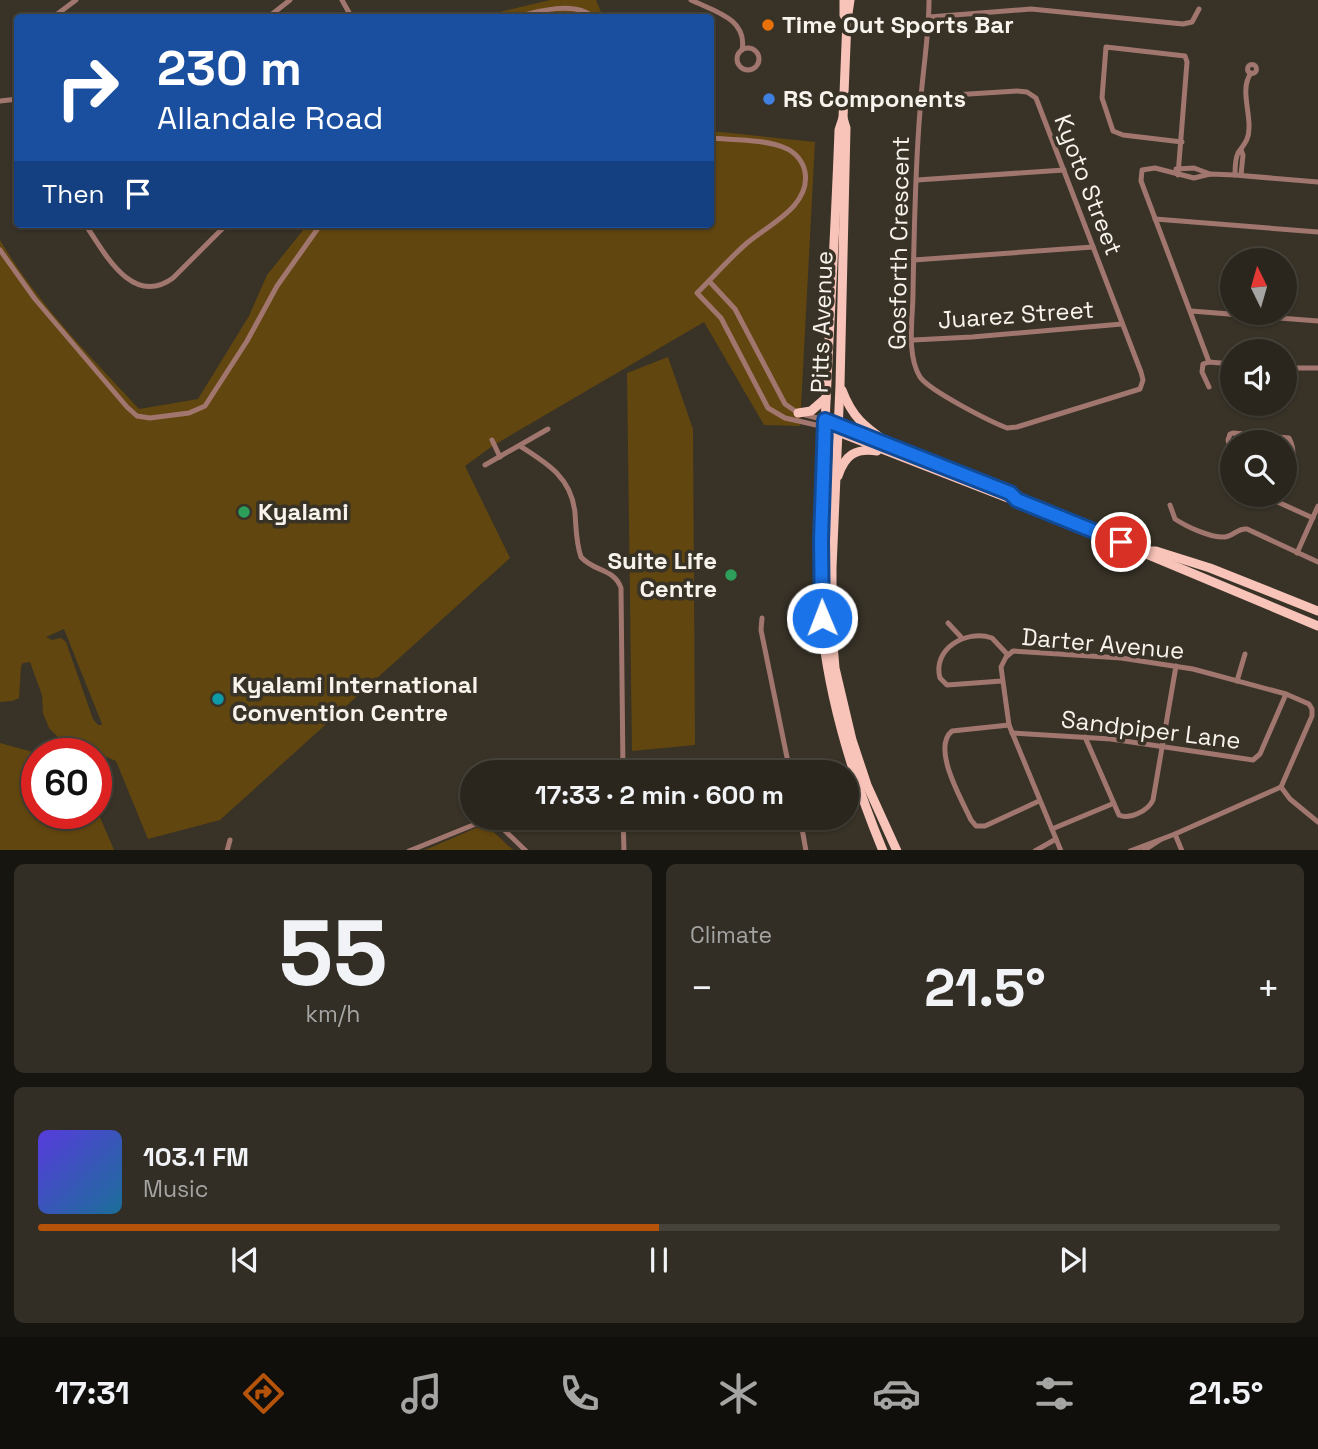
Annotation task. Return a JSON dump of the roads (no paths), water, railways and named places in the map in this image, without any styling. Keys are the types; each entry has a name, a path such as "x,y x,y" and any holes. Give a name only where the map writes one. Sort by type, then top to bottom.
{"main road":[{"path":"844,0 844,15 847,20"},
{"path":"841,162 846,128 843,118 850,0"},
{"name":"Pitts Avenue","path":"841,162 840,385 831,602 835,668 857,756 884,825 897,850"},
{"name":"Pitts Avenue","path":"841,162 825,424 821,601 824,646 832,692 864,801 883,850"},
{"path":"840,385 848,408 856,418 894,451"},
{"path":"798,413 811,411 827,398"},
{"path":"825,424 1145,551 1156,551 1210,568 1318,611"},
{"path":"835,485 842,464 854,452 894,451"},
{"path":"1145,551 1151,557 1175,568 1318,626"}],"street":[{"path":"57,14 76,0"},
{"path":"272,14 290,0"},
{"path":"691,0 737,24 742,32 742,50 737,58 739,65 748,70 754,68 759,59 757,53 749,48 742,50"},
{"name":"Gosforth Crescent","path":"929,0 921,97 914,260 912,340 916,367 924,381 1007,428 1136,392"},
{"path":"530,14 572,4 586,8 591,14"},
{"path":"929,17 1031,9 1183,24 1195,19 1199,9"},
{"path":"1179,172 1182,142 1187,62 1185,56 1106,47 1102,98 1113,131 1123,135 1182,142"},
{"path":"1238,175 1237,155 1245,146 1248,136 1246,89 1251,73"},
{"name":"Kyoto Street","path":"921,97 1017,91 1031,93 1038,103 1143,380 1136,392"},
{"path":"714,138 774,144 788,149 803,164 806,183 797,203 749,242 697,293 721,318 768,408 785,418 825,424"},
{"path":"1209,362 1140,173 1145,168 1150,168 1179,172 1194,178 1210,174 1318,182"},
{"path":"917,180 1064,170"},
{"path":"1156,219 1318,232"},
{"path":"88,228 115,268 135,284 146,287 162,284 173,278 223,228"},
{"path":"0,250 35,299 127,407 137,416 150,418 189,414 205,407 247,341 277,286 318,228"},
{"path":"914,260 1093,247"},
{"path":"709,281 735,309 785,404 798,413 825,424"},
{"path":"1191,311 1318,321"},
{"name":"Juarez Street","path":"912,340 1122,324"},
{"path":"1297,368 1318,369 1317,360"},
{"path":"1209,387 1202,369 1203,364 1220,363"},
{"path":"485,465 548,429"},
{"path":"492,440 500,457"},
{"path":"520,446 562,478 573,500 581,557 588,564 612,574 621,588 623,760"},
{"path":"1170,505 1171,514 1177,521 1201,531 1222,537 1232,535 1240,529 1247,529 1317,563"},
{"path":"1297,553 1318,506"},
{"path":"1292,507 1313,518"},
{"path":"762,618 761,630 788,760"},
{"path":"948,623 961,637"},
{"path":"1002,681 951,685 942,681 939,673 940,659 961,637 987,636 995,640 1008,655"},
{"name":"Darter Avenue","path":"1062,850 1009,725 1001,667 1013,651 1121,658 1176,666 1286,694 1309,704 1313,712 1281,787"},
{"path":"1237,681 1245,654"},
{"path":"1085,737 1119,815 1123,818 1151,805 1176,666"},
{"name":"Sandpiper Lane","path":"1012,733 1085,737 1248,760 1260,754 1286,694"},
{"path":"1009,725 952,730 946,740 945,756 948,768 976,826 985,826 1040,800"},
{"path":"1130,850 1175,834 1281,787 1290,799 1317,822"},
{"path":"1052,829 1112,804"},
{"path":"409,850 488,819 498,824 526,850"},
{"path":"623,830 624,850"},
{"path":"802,830 806,850"},
{"path":"1175,834 1182,850"},
{"path":"1035,850 1056,839"},
{"path":"227,850 230,840"},
{"path":"1143,850 1160,840"}],"place":[{"name":"Time Out Sports Bar","path":"768,25"},
{"name":"RS Components","path":"769,99"},
{"name":"Kyalami","path":"244,512"},
{"name":"Suite Life Centre","path":"731,575"},
{"name":"Kyalami International Convention Centre","path":"218,699"}]}
